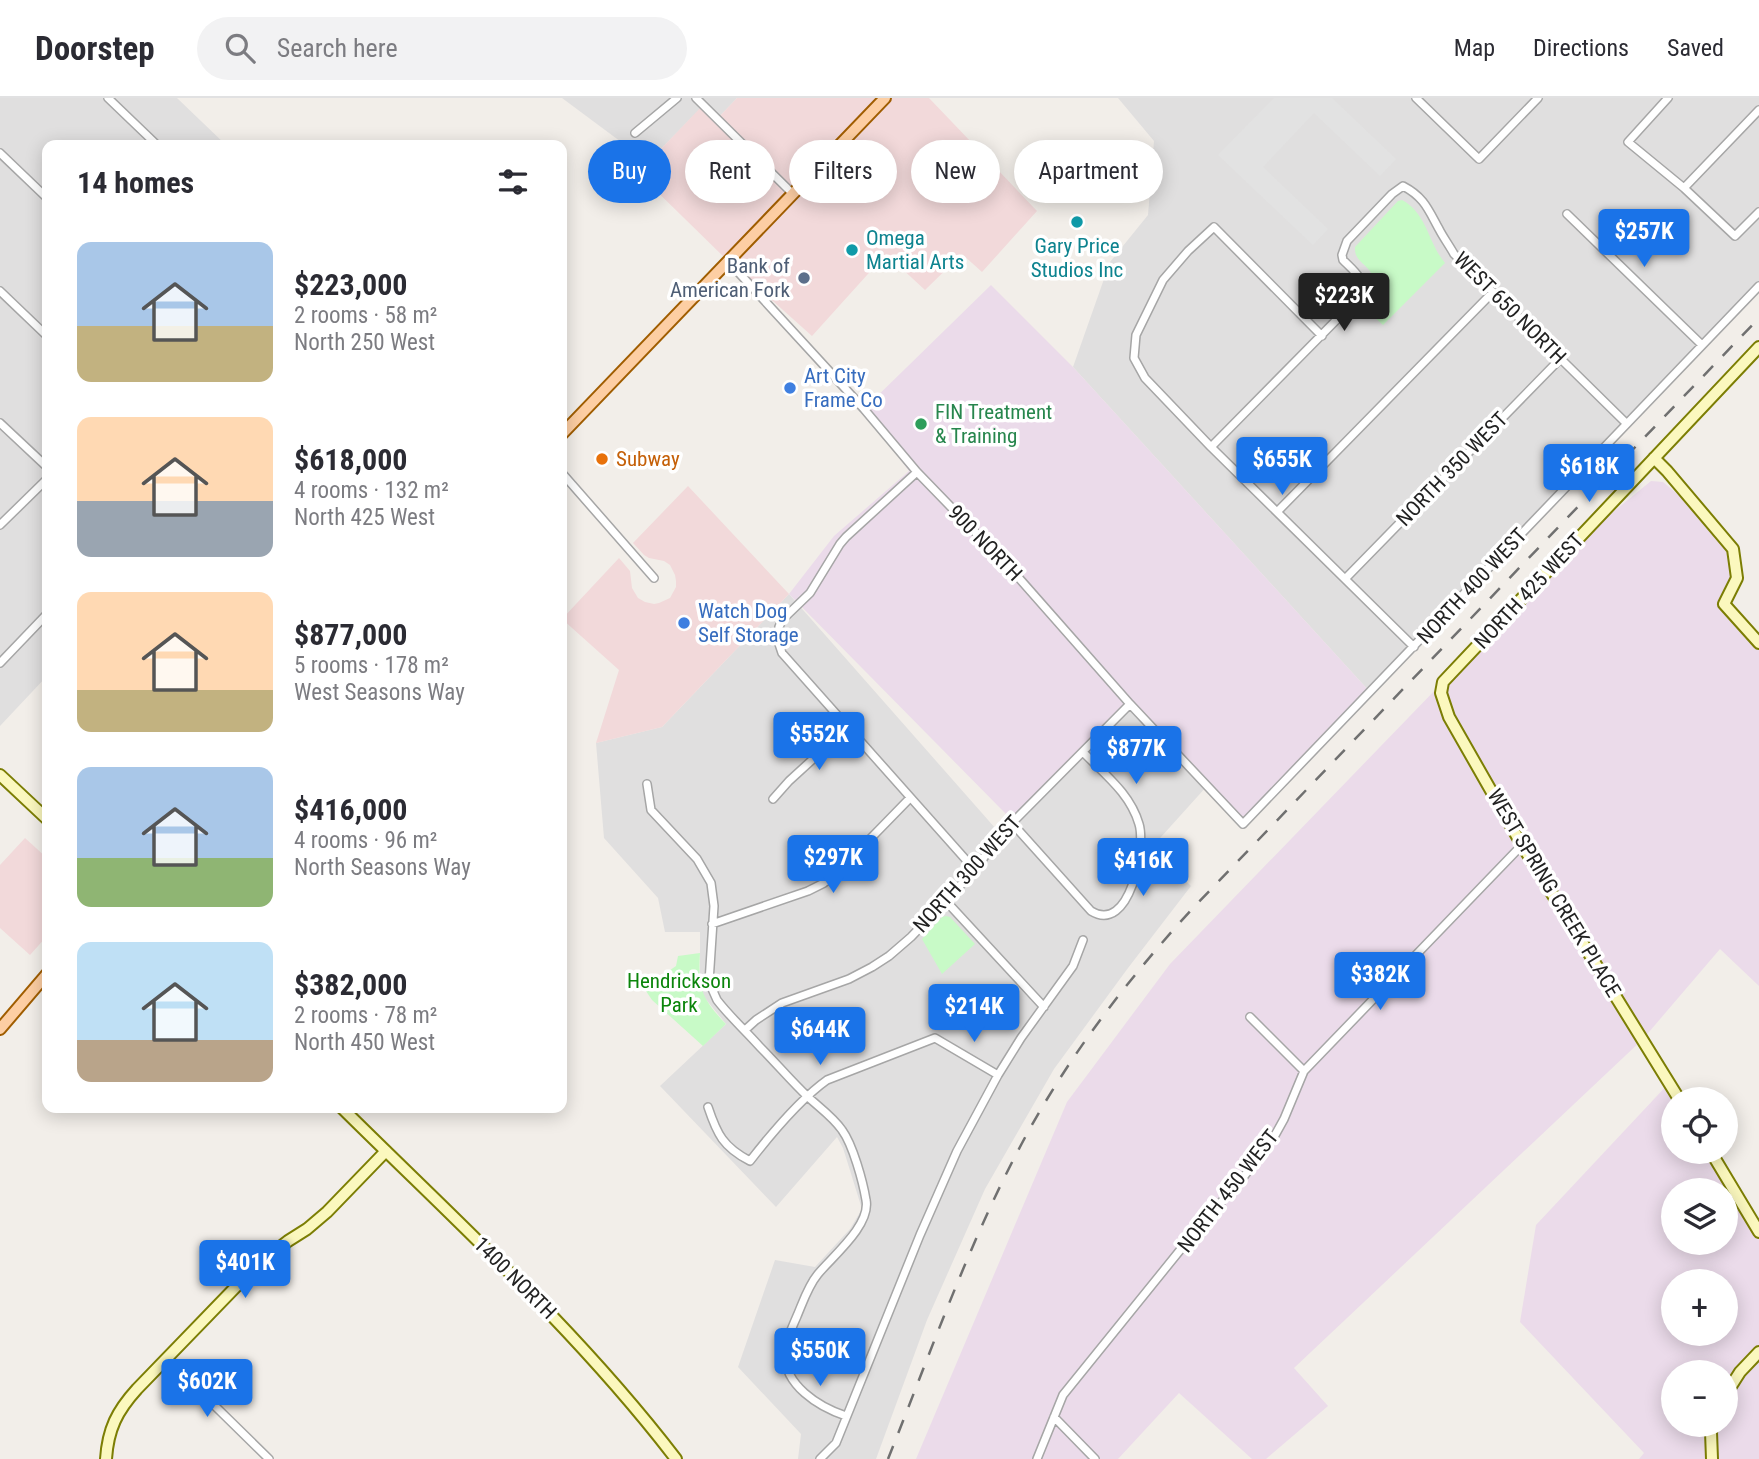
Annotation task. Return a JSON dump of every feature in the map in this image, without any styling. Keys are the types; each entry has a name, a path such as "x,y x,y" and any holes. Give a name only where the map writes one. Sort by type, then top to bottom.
{"main road":[{"path":"844,140 885,98"},
{"path":"567,429 789,196"},
{"path":"0,1029 42,980"}],"street":[{"path":"108,98 153,140"},
{"path":"635,133 677,98"},
{"path":"696,98 789,190"},
{"path":"1416,98 1479,159 1538,98"},
{"path":"1668,98 1628,142 1684,188 1735,236 1759,212"},
{"path":"1684,188 1759,110"},
{"path":"0,153 42,193"},
{"name":"WEST 650 NORTH","path":"1322,336 1363,290 1361,279 1343,260 1347,242 1392,194 1403,186 1414,192 1427,206 1454,254 1626,423"},
{"path":"1567,214 1702,345"},
{"path":"1211,447 1322,336 1214,226 1163,280 1136,335 1134,358 1145,379 1211,447 1414,647"},
{"name":"900 NORTH","path":"729,261 864,409 917,472 1011,569 1130,704 1243,824"},
{"name":"NORTH 400 WEST","path":"1243,824 1759,286"},
{"path":"0,291 42,331"},
{"path":"1277,512 1493,292"},
{"name":"NORTH 425 WEST","path":"1443,682 1759,347"},
{"name":"NORTH 350 WEST","path":"1345,579 1560,359"},
{"path":"0,423 42,462"},
{"path":"1654,458 1732,549 1737,578 1724,604 1759,643"},
{"path":"917,472 840,544 810,593 782,620 777,638 782,653 975,870"},
{"path":"567,479 654,578"},
{"path":"0,525 42,484"},
{"path":"0,663 42,619"},
{"name":"WEST SPRING CREEK PLACE","path":"1443,682 1441,693 1449,717 1522,845 1672,1087"},
{"name":"NORTH 300 WEST","path":"745,1030 782,1003 849,979 872,967 911,937 975,870 1012,823 1130,704"},
{"path":"773,799 847,728"},
{"path":"1012,823 1091,912 1102,915 1117,910 1129,895 1133,883 1141,844 1139,826 1121,791 1083,752"},
{"path":"0,775 42,814"},
{"path":"647,784 651,810 697,859 711,883 714,906 709,982 717,1000 836,1123 851,1145 867,1202 865,1217 858,1229 816,1276 788,1339 785,1353 790,1376 817,1403 846,1416"},
{"path":"712,924 824,883 910,798"},
{"name":"NORTH 450 WEST","path":"1037,1459 1063,1395 1274,1137 1304,1071 1522,845"},
{"path":"945,900 1044,1007"},
{"path":"820,1459 836,1443 950,1167 1021,1038 1073,966 1083,940"},
{"path":"1250,1017 1304,1071"},
{"path":"708,1107 717,1133 737,1154 750,1161 814,1088 827,1080 935,1038 999,1075"},
{"name":"1400 NORTH","path":"347,1113 532,1294 595,1361 676,1459"},
{"path":"106,1459 107,1445 116,1416 125,1402 256,1266 327,1212 386,1151"},
{"path":"1718,1164 1759,1233"},
{"path":"1738,1375 1759,1352"},
{"path":"166,1359 269,1459"},
{"path":"1054,1417 1095,1459"},
{"path":"1711,1437 1712,1459"}],"shaded area":[{"path":"0,98 177,98 221,140 42,140 42,681 0,726"},
{"path":"562,98 737,98 717,119 703,106 670,140 618,140"},
{"path":"737,98 929,98 969,140 911,140 911,203 1000,203 1000,172 1014,187 1014,203 1029,203 1037,211 982,272 962,254 925,290 886,254 812,336 728,261 669,203 671,203 670,140 703,105 717,119"},
{"path":"1118,98 1759,98 1759,287 1370,692 1073,367 1110,262 1148,215 1149,203 1163,203 1163,140 1153,140"},
{"path":"1274,98 1332,98 1396,159 1380,176 1314,113 1263,167 1328,229 1313,245 1218,155"},
{"path":"991,285 1073,367 1370,692 1243,824 1130,704 1012,823 789,594 834,536 909,471 864,409"},
{"path":"1651,481 1663,482 1705,517 1733,549 1737,578 1724,604 1759,642 1759,986 1720,949 1643,1039 1294,1368 1328,1406 1266,1459 1252,1459 1179,1393 1118,1459 916,1459 1067,1102 1170,964 1569,548"},
{"path":"688,486 789,594 662,727 596,743 619,670 567,623 567,614 619,558 630,571 632,588 638,598 654,604 670,598 676,581 670,565 649,558 633,543"},
{"path":"789,594 996,829 1012,823 1130,704 1207,786 1152,847 1191,886 1054,1069 985,1189 927,1320 876,1459 798,1459 801,1434 738,1367 775,1260 815,1267 850,1229 862,1209 843,1148 837,1137 776,1207 660,1086 726,1024 704,997 700,983 700,932 665,932 658,898 604,838 596,743 662,727"},
{"path":"25,838 42,853 42,942 30,955 0,928 0,865"},
{"path":"1661,1092 1661,1164 1718,1164 1727,1178 1661,1178 1661,1255 1738,1255 1738,1197 1759,1232 1759,1459 1639,1459 1644,1453 1520,1322 1536,1225"}],"green space":[{"path":"1402,200 1422,220 1445,263 1383,325 1363,307 1371,293 1372,275 1359,260 1355,247 1398,201"},
{"path":"946,916 975,944 942,974 922,939"},
{"name":"Hendrickson Park","path":"700,953 703,992 711,1007 726,1024 703,1046 652,1000 644,988 676,966 678,956"}],"railway":[{"path":"888,1459 950,1300 1021,1145 1058,1081 1122,992 1193,908 1759,318"}],"place":[{"name":"Gary Price Studios Inc","path":"1077,222"},
{"name":"Omega Martial Arts","path":"852,250"},
{"name":"Bank of American Fork","path":"804,278"},
{"name":"Art City Frame Co","path":"790,388"},
{"name":"FIN Treatment & Training","path":"921,424"},
{"name":"Subway","path":"602,459"},
{"name":"Watch Dog Self Storage","path":"684,623"}]}
